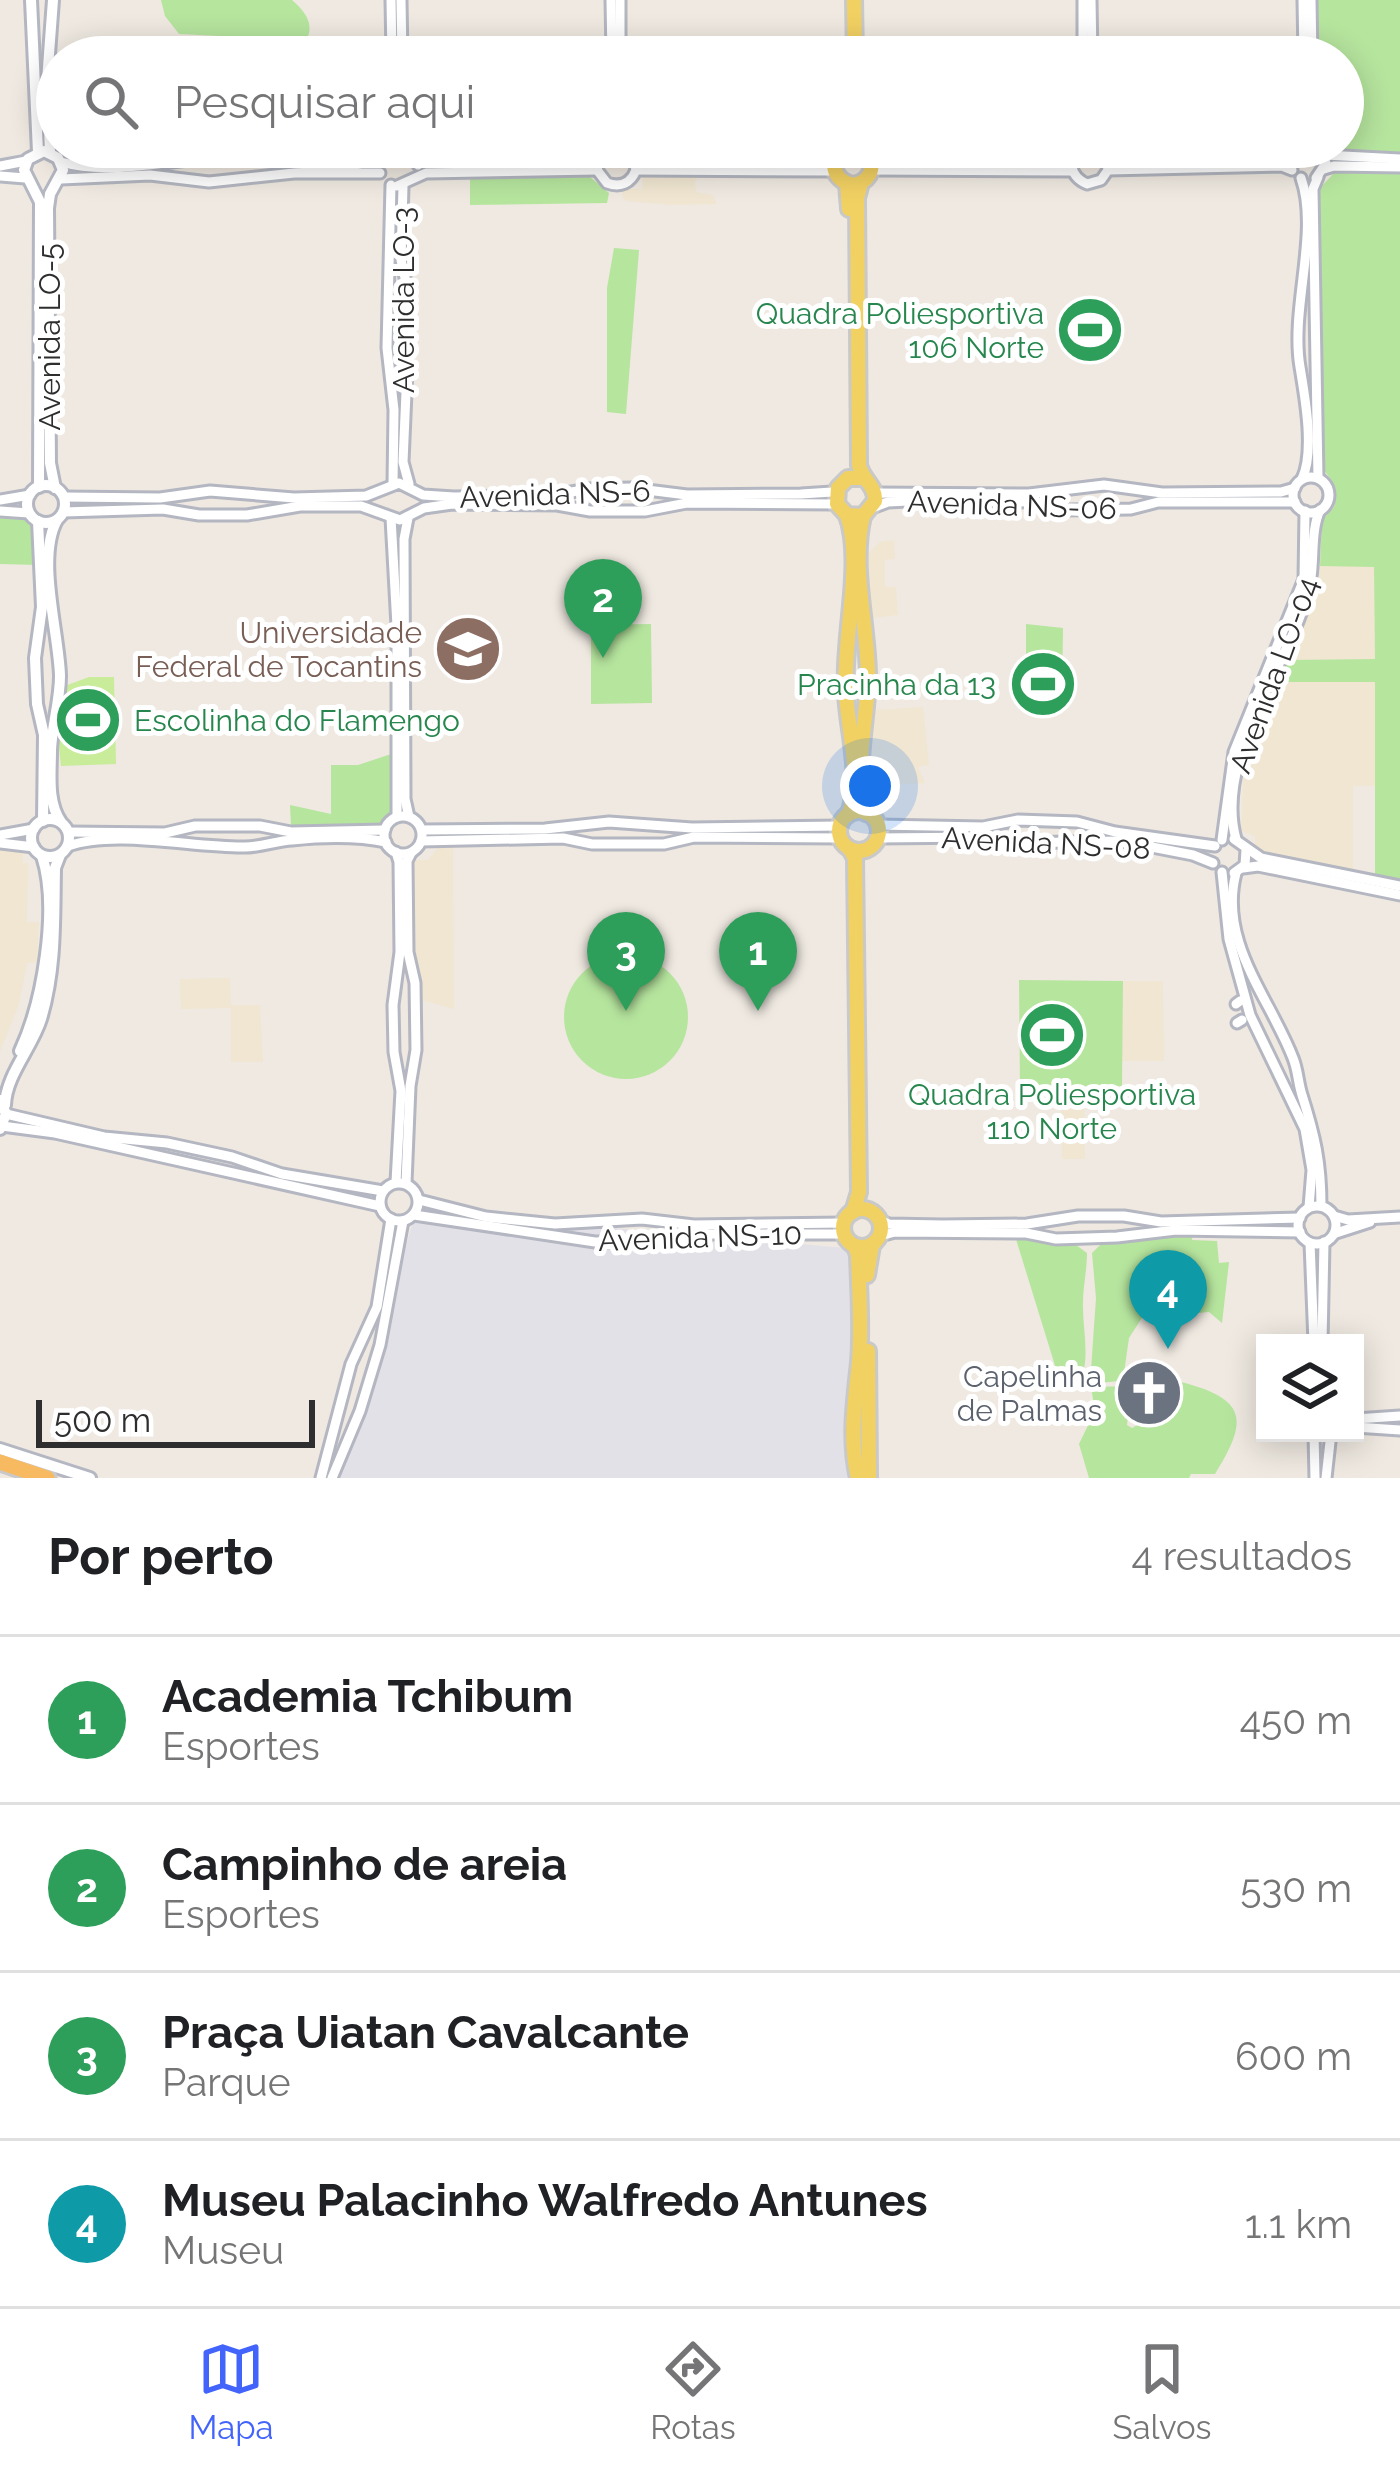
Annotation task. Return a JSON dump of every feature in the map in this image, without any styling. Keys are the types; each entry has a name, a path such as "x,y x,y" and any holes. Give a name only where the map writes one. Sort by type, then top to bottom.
{"highway":[{"path":"0,1462 47,1478"}],"main road":[{"path":"31,0 36,56"},
{"path":"50,36 53,0"},
{"path":"851,0 852,36"},
{"path":"36,156 26,161 25,178 36,189 57,183 60,168"},
{"path":"846,168 854,184 856,498 867,632 862,793 866,813 878,832 849,836"},
{"path":"854,184 870,168"},
{"name":"Avenida LO-5","path":"57,183 48,221 50,463 60,516"},
{"name":"Avenida LO-5","path":"34,517 41,316 36,189"},
{"path":"35,491 59,493"},
{"path":"856,498 850,527 845,676 852,723 849,836 865,1190 876,1228 867,1262 868,1478"},
{"path":"0,1087 22,1048 44,976 47,874 38,851 44,735 35,658 42,607 34,517 60,516 51,539 51,600 60,682 52,736 52,794 53,809 64,827 64,851 55,868 53,965 47,998 28,1052 8,1085 3,1115"},
{"path":"849,836 866,813"},
{"path":"38,825 64,827"},
{"path":"849,836 855,858 859,1192 849,1229 860,1354 854,1393 853,1456 858,1478"},
{"path":"38,851 64,851"},
{"path":"849,1229 876,1228"},
{"path":"849,1229 876,1228"},
{"path":"0,1449 90,1478"}],"street":[{"path":"391,0 392,36"},
{"path":"401,0 402,36"},
{"path":"616,0 616,36"},
{"path":"1087,0 1088,36"},
{"path":"1307,0 1308,36"},
{"path":"1364,157 1400,163"},
{"path":"0,166 26,161"},
{"path":"1364,165 1400,163"},
{"path":"380,168 380,173"},
{"path":"416,176 417,168"},
{"path":"57,183 150,175 209,182 294,173 380,173 397,185 434,172 543,168"},
{"path":"598,168 608,184 619,186 632,179 635,168"},
{"path":"1074,168 1082,182 1093,184 1106,168"},
{"path":"1286,168 1297,174 1330,168"},
{"path":"1296,168 1305,265 1299,340 1306,470 1295,502 1305,512 1320,510 1329,493 1318,478 1314,342 1313,189 1321,168"},
{"path":"0,176 25,178"},
{"name":"Avenida LO-3","path":"388,515 394,410 387,347 397,185"},
{"name":"Avenida LO-3","path":"397,185 401,260 410,300 403,462 413,489 412,514"},
{"path":"1299,315 1314,315"},
{"path":"1299,340 1314,342"},
{"name":"Avenida NS-06","path":"856,498 1029,494 1092,485 1162,493 1281,492 1318,478"},
{"path":"59,493 160,498 211,491 301,498 366,496 389,487"},
{"name":"Avenida NS-6","path":"389,487 436,496 550,496 588,489 650,488 688,495 832,492 856,498"},
{"path":"0,500 35,491"},
{"name":"Avenida NS-06","path":"856,498 1033,502 1064,510 1131,509 1158,502 1295,502"},
{"name":"Avenida NS-6","path":"388,515 452,504 644,512 687,503 856,498"},
{"path":"60,516 164,509 199,515 247,514 300,506 368,506 388,515 403,817 422,836 563,838 592,844 664,844 694,837 849,836"},
{"name":"Avenida LO-04","path":"1237,839 1234,797 1239,764 1307,597 1320,510"},
{"path":"0,511 34,517"},
{"name":"Avenida LO-04","path":"1218,843 1234,752 1303,583 1305,512"},
{"path":"64,827 165,833 195,826 260,826 291,832 385,830 403,817 404,539 412,514"},
{"name":"Avenida NS-08","path":"878,832 983,827 1018,820 1077,822 1132,835 1218,843 1237,839"},
{"path":"422,836 609,822 849,836"},
{"path":"0,839 38,825"},
{"path":"385,830 386,842 400,862 400,952 393,1032 401,1091 401,1183"},
{"name":"Avenida NS-08","path":"878,832 1017,843 1120,841 1213,862"},
{"path":"401,1183 416,1050 407,861 422,836"},
{"path":"0,839 38,851"},
{"path":"1237,839 1246,850 1273,861 1400,890"},
{"path":"64,851 87,842 250,847 290,840 386,842"},
{"path":"1218,843 1213,862 1222,872 1242,1020 1258,1033 1305,1129 1311,1163 1309,1208"},
{"path":"1246,850 1235,919 1241,952 1289,1047 1319,1147 1321,1206"},
{"path":"396,853 411,853"},
{"path":"1222,872 1258,866 1400,890"},
{"path":"1258,1033 1279,1024"},
{"path":"1266,1052 1280,1054 1289,1047"},
{"path":"3,1115 137,1142 167,1143 333,1185 383,1191 401,1183 414,1189 418,1200 414,1215 397,1220"},
{"path":"3,1115 380,1206 397,1220"},
{"path":"380,1206 383,1191"},
{"name":"Avenida NS-10","path":"418,1200 555,1225 642,1219 694,1226 849,1229"},
{"path":"1317,1334 1310,1243 1300,1232 1300,1218 1309,1208 1321,1206 1345,1220 1400,1217"},
{"name":"Avenida NS-10","path":"414,1215 595,1242 849,1229"},
{"path":"1078,1216 1074,1228 1078,1238"},
{"path":"876,1228 889,1224 1027,1224 1078,1216 1155,1222 1300,1218"},
{"path":"1102,1216 1106,1226 1102,1238"},
{"path":"1319,1334 1334,1216"},
{"path":"1310,1243 1382,1219"},
{"path":"321,1478 358,1343 377,1307 397,1220"},
{"path":"332,1478 380,1345 397,1220"},
{"path":"876,1228 1026,1232 1050,1238 1102,1238 1154,1230 1300,1232"},
{"path":"1364,1422 1400,1416"},
{"path":"1364,1424 1400,1430"},
{"path":"1315,1442 1315,1478"},
{"path":"1325,1478 1332,1442"}],"shaded area":[{"path":"696,172 696,192 712,195 717,204 673,205 623,198 622,189 642,189 643,174"},
{"path":"894,540 895,559 885,560 885,587 896,587 898,615 873,618 868,602 868,554 880,542"},
{"path":"1320,566 1374,566 1375,659 1288,660"},
{"path":"1278,682 1375,682 1375,786 1353,786 1353,870 1255,850 1255,836 1241,831 1244,769"},
{"path":"923,707 929,765 918,767 925,783 865,786 866,722 875,710"},
{"path":"441,844 453,844 454,1009 422,1000 414,953 413,860 428,860"},
{"path":"0,848 23,849 23,863 28,863 27,922 39,922 37,962 27,963 19,1004 0,1051"},
{"path":"230,978 231,1005 260,1005 263,1062 231,1062 231,1008 181,1009 180,979"},
{"path":"1123,981 1163,981 1164,1061 1122,1061"},
{"path":"1061,1093 1084,1093 1085,1159 1062,1159"},
{"path":"416,1211 858,1249 859,1478 339,1478"}],"green space":[{"path":"161,0 292,0 310,28 308,36 179,34 165,16"},
{"path":"1316,0 1400,0 1400,153 1364,152 1364,36 1317,36"},
{"path":"1335,172 1400,173 1400,879 1375,874 1375,682 1278,682 1288,660 1375,659 1374,567 1320,566 1322,520 1334,507 1336,495 1321,466 1319,189"},
{"path":"590,177 609,193 607,203 470,205 470,178"},
{"path":"614,248 639,250 626,414 607,412 607,288"},
{"path":"0,514 22,514 38,531 39,565 0,564"},
{"path":"651,624 652,703 591,704 591,625"},
{"path":"1026,624 1063,628 1062,699 1026,698"},
{"name":"Escolinha do Flamengo","path":"89,677 114,677 116,764 61,766 57,729 62,687"},
{"path":"394,753 395,811 380,824 291,826 290,805 331,814 331,765 358,765"},
{"path":"626,955 650,960 670,973 683,993 688,1017 683,1041 670,1061 650,1074 626,1079 602,1074 582,1061 569,1041 564,1017 569,993 582,973 602,960"},
{"path":"1019,980 1123,981 1122,1086 1020,1087"},
{"path":"1193,1233 1192,1240 1217,1241 1219,1263 1229,1262 1222,1323 1209,1312 1186,1314 1152,1302 1129,1338 1119,1381 1090,1384 1096,1298 1092,1253 1103,1242"},
{"path":"1015,1236 1072,1242 1087,1253 1085,1363 1080,1382 1062,1384"},
{"path":"1181,1382 1219,1396 1236,1414 1233,1439 1215,1474 1089,1478 1079,1444 1095,1411 1091,1387 1132,1386 1127,1425 1132,1428 1157,1414 1159,1385"}],"place":[{"name":"Quadra Poliesportiva 106 Norte","path":"1090,330"},
{"name":"Universidade Federal de Tocantins","path":"468,649"},
{"name":"Campinho de areia","path":"603,658"},
{"name":"Pracinha da 13","path":"1043,684"},
{"name":"Escolinha do Flamengo","path":"88,720"},
{"name":"Praça Uiatan Cavalcante","path":"626,1011"},
{"name":"Academia Tchibum","path":"758,1011"},
{"name":"Quadra Poliesportiva 110 Norte","path":"1052,1035"},
{"name":"Museu Palacinho Walfredo Antunes","path":"1168,1349"},
{"name":"Capelinha de Palmas","path":"1149,1393"}]}
